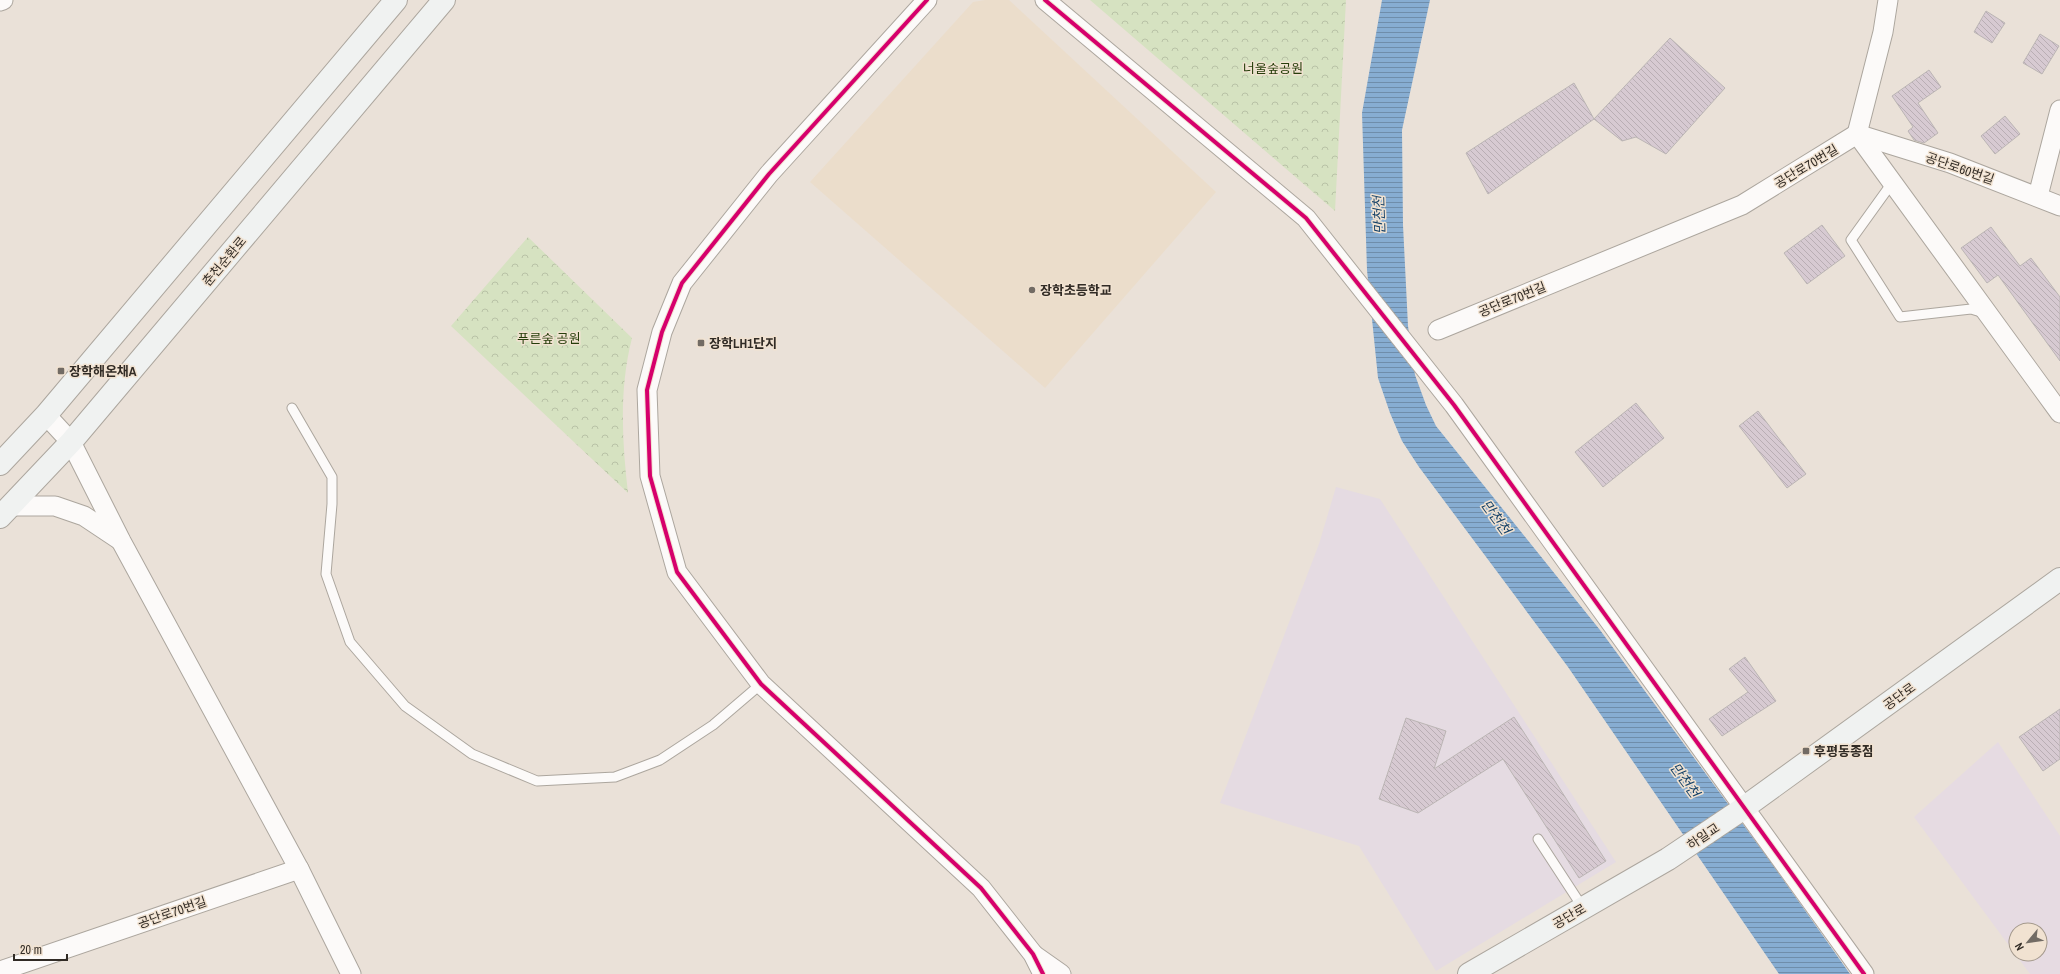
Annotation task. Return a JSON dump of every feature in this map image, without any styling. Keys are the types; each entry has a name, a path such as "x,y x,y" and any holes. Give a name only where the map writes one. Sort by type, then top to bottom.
{"street":[{"path":"0,464 46,415 396,0"},
{"name":"춘천순환로","path":"6,512 71,442 444,0"},
{"path":"927,0 769,174 682,283 662,332 647,390 650,476 677,572 761,684 980,888 1033,954 1043,974"},
{"path":"1045,0 1306,218 1454,405 1741,810 1864,974"},
{"path":"1879,0 1883,32"},
{"path":"1888,0 1883,32 1857,134 2060,413"},
{"path":"2038,196 2060,110"},
{"name":"공단로60번길","path":"1857,134 1950,163 2038,196 2060,206"},
{"name":"공단로70번길","path":"1438,330 1742,205 1857,134"},
{"path":"46,415 71,442 121,541 298,869 351,974"},
{"path":"6,512 55,506 84,516 121,541"},
{"name":"공단로","path":"1741,810 2060,579"},
{"name":"하일교","path":"1668,859 1741,810"},
{"name":"공단로","path":"1469,974 1668,859"},
{"name":"공단로70번길","path":"0,971 298,869"},
{"path":"1018,936 1027,974"},
{"path":"1033,954 1061,974"}],"lane":[{"path":"1892,183 1851,240 1900,317 1971,309 1988,314"},
{"path":"292,408 332,477 332,504 326,574 350,642 405,706 472,754 537,781 615,776 660,760 713,725 761,684"},
{"path":"1538,839 1583,908"}],"shaded area":[{"name":"장학초등학교","path":"985,0 1009,0 1216,192 1045,388 810,182 973,2"},
{"path":"1336,487 1380,499 1616,862 1436,971 1359,846 1220,803 1319,544"},
{"path":"1998,742 2060,836 2060,974 2030,974 2021,962 2048,962 2048,922 2008,922 2008,944 1914,817"}],"green space":[{"name":"너울숲공원","path":"1090,0 1346,0 1335,211"},
{"name":"푸른숲 공원","path":"528,237 632,338 623,396 623,435 628,493 451,326"}],"water":[{"name":"만천천","path":"1382,0 1430,0 1402,130 1403,225 1408,326 1415,375 1426,405 1436,426 1600,630 1770,861 1850,974 1779,974 1568,667 1419,467 1402,441 1390,413 1378,378 1367,270 1362,113"}],"building":[{"path":"1986,11 2005,23 1992,43 1974,32"},
{"path":"2040,34 2059,46 2042,74 2023,63"},
{"path":"1670,38 1725,88 1666,154 1636,137 1622,141 1594,119"},
{"path":"1929,70 1941,87 1918,103 1938,133 1924,143 1914,140 1908,131 1913,127 1892,96"},
{"path":"1574,83 1594,119 1488,194 1466,153"},
{"path":"2005,116 2020,134 1995,154 1981,136"},
{"path":"1822,225 1845,256 1807,284 1784,253"},
{"path":"1991,227 2020,266 2031,258 2060,297 2060,361 1998,275 1987,283 1961,248"},
{"path":"1636,403 1664,438 1603,487 1575,452"},
{"path":"1758,411 1806,474 1787,488 1739,426"},
{"path":"1745,657 1776,701 1722,736 1709,719 1748,692 1729,669"},
{"path":"2060,709 2060,759 2043,771 2019,737"},
{"path":"1514,717 1606,861 1579,878 1503,759 1418,813 1379,799 1406,718 1446,731 1434,769"}],"cycle path":[{"path":"927,0 769,174 682,283 662,332 647,390 650,476 677,572 761,684 981,888 1033,954 1043,974"},
{"path":"1045,0 1306,218 1454,405 1864,974"}],"place":[{"name":"장학초등학교","path":"1032,290"},
{"name":"장학LH1단지","path":"701,343"},
{"name":"장학해온채A","path":"61,371"},
{"name":"후평동종점","path":"1806,751"}]}
